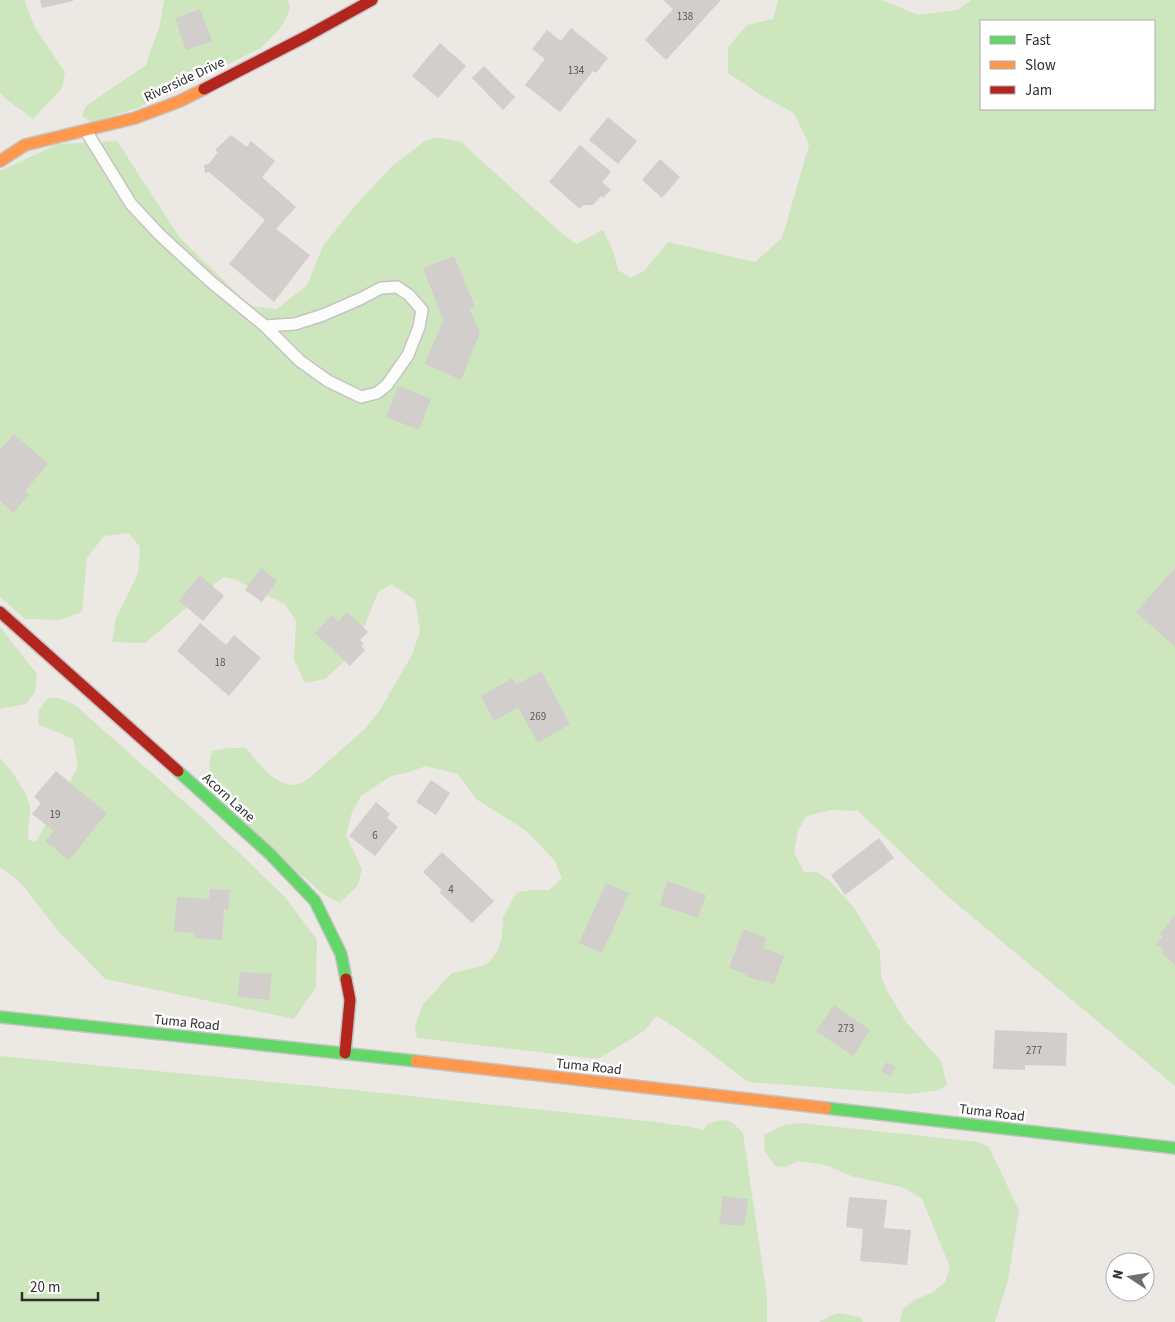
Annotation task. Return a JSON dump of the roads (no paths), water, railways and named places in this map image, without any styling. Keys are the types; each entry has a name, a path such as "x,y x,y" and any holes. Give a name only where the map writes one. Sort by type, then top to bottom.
{"street":[{"name":"Riverside Drive","path":"0,161 26,145 135,118 180,100 307,36 372,0"},
{"name":"Acorn Lane","path":"0,612 270,854 314,901 341,954 350,1000 345,1053"},
{"name":"Tuma Road","path":"0,1017 345,1053 1175,1148"}],"lane":[{"path":"86,131 131,204 160,235 193,266 265,326 300,361 328,381 361,397 378,392 387,385 408,356 419,327 422,310 409,295 397,287 381,288 314,318 295,324 265,326"}]}
